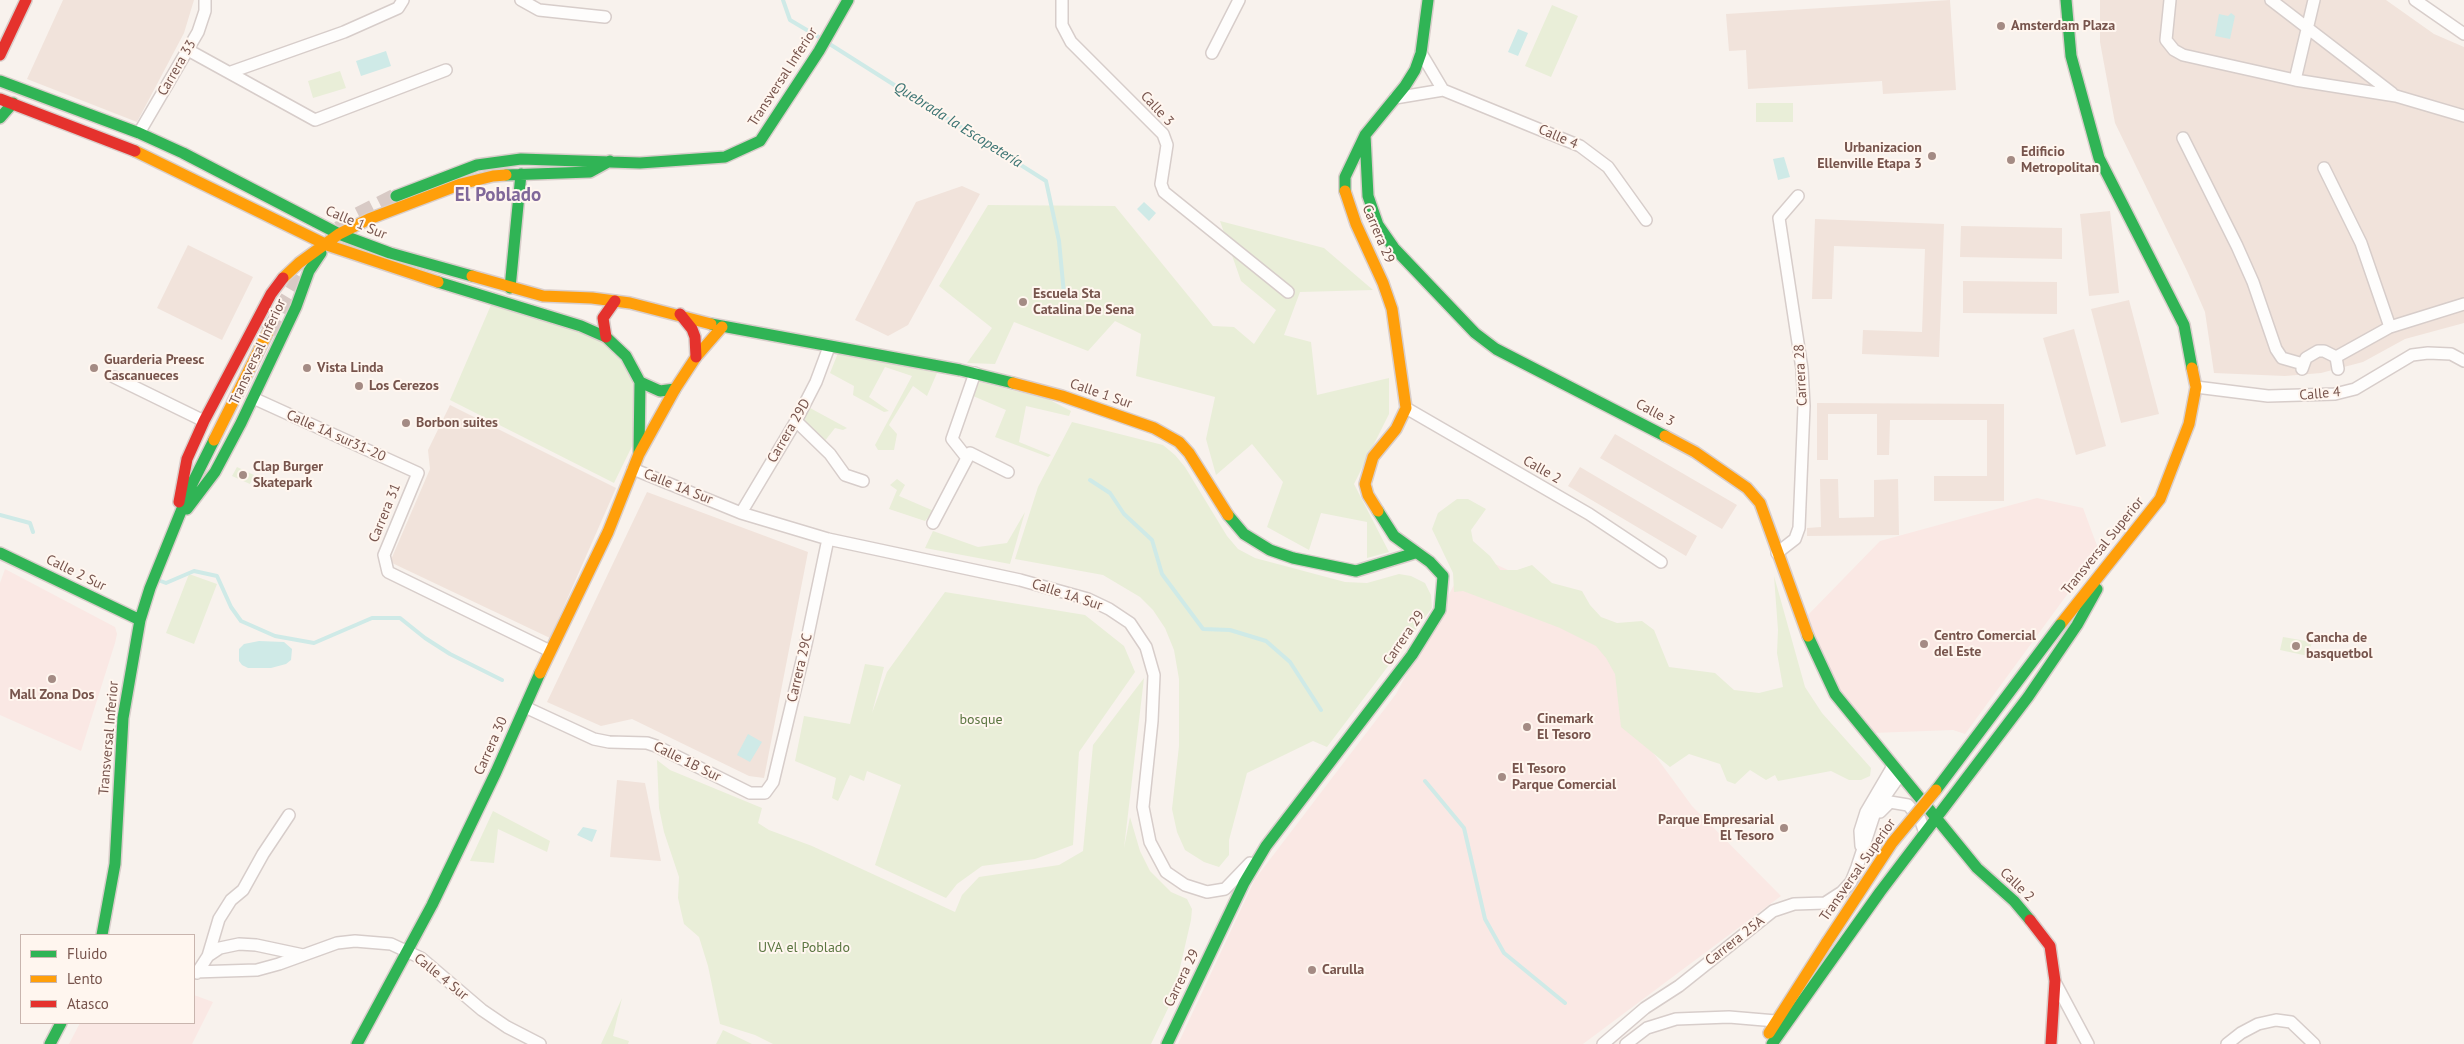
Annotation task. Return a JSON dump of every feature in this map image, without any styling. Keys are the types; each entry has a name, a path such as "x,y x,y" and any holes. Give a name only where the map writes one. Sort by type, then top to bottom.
{"street":[{"path":"0,55 26,0"},
{"name":"Carrera 33","path":"139,133 198,32 205,11 205,0"},
{"path":"231,72 344,32 398,8 403,0"},
{"path":"520,0 539,10 605,17"},
{"name":"Transversal Inferior","path":"396,196 455,172 495,162 521,159 640,163 725,157 760,141 819,51 848,0"},
{"name":"Calle 3","path":"1062,0 1062,25 1071,42 1163,134 1167,145 1161,184 1164,192 1288,292"},
{"path":"1212,52 1239,0"},
{"path":"1345,177 1365,135 1405,86 1414,70 1420,53 1428,0"},
{"name":"Transversal Superior","path":"1763,1044 1892,843 1945,779 2103,568 2160,499 2189,424 2196,387 2184,325 2099,158 2077,84 2070,46 2066,0"},
{"path":"2170,0 2166,40 2174,50 2183,55 2295,80 2396,96 2464,116"},
{"path":"2270,0 2396,96"},
{"path":"2295,80 2314,0"},
{"path":"2415,0 2464,34"},
{"path":"188,50 315,120 446,70"},
{"path":"1393,99 1443,90 1420,53"},
{"name":"Calle 1 Sur","path":"0,81 139,133 183,153 339,234 390,253 543,296 615,301 680,314 722,327 975,373 1062,396 1169,435 1189,453 1232,521 1244,534 1270,550 1293,558 1356,571 1415,553"},
{"name":"Calle 4","path":"1443,90 1580,146 1608,167 1646,220"},
{"path":"0,99 153,158 285,226 327,245 386,266 581,326 606,338 626,356 640,382 660,391 675,389 696,357 722,327"},
{"path":"0,118 13,103"},
{"name":"Calle 3","path":"1365,135 1370,207 1385,238 1475,333 1496,349 1610,406 1695,452 1746,488 1760,503 1822,673 1835,694 1896,770"},
{"path":"2182,138 2241,255 2276,349 2282,358 2302,367 2306,358 2318,351 2331,353 2336,357 2338,368"},
{"name":"Transversal Inferior","path":"177,520 180,486 186,459 204,421 277,284 299,264 327,245 339,234 369,220 462,184 492,176 590,172 610,161"},
{"path":"2324,168 2361,243 2390,327"},
{"path":"1345,177 1355,173 1365,177 1368,181"},
{"path":"510,288 522,174"},
{"name":"Carrera 29","path":"1167,1044 1244,884 1266,846 1412,655 1440,610 1443,576 1430,562 1415,553 1390,530 1368,495 1365,484 1373,456 1396,429 1406,408 1392,309 1384,283 1356,224 1345,191 1345,177"},
{"name":"Carrera 28","path":"1777,553 1795,540 1799,528 1804,406 1802,368 1780,218 1786,208 1798,196"},
{"name":"Transversal Inferior","path":"177,520 197,498 215,472 253,398 296,307 309,271 327,245"},
{"path":"606,338 603,318 615,301"},
{"path":"2336,357 2390,327 2464,304"},
{"path":"680,314 692,328 696,357"},
{"name":"Transversal Inferior","path":"102,932 115,864 123,718 140,620 150,588 177,520 206,456 268,332"},
{"name":"Carrera 29D","path":"741,513 796,421 816,382 829,347"},
{"name":"Calle 4","path":"2196,387 2268,396 2335,394 2355,389 2412,355 2428,353 2452,354 2464,361"},
{"path":"975,373 952,439 968,458 933,523 970,453 1008,472"},
{"path":"114,377 204,421"},
{"name":"Carrera 30","path":"638,454 640,382"},
{"name":"Carrera 30","path":"357,1044 407,950 488,789 550,651 608,532 638,454 675,389"},
{"name":"Calle 1A sur31-20","path":"253,398 418,473"},
{"name":"Calle 2","path":"1406,408 1589,514 1661,562"},
{"path":"796,421 830,454 845,475 863,481"},
{"name":"Calle 1A Sur","path":"632,469 741,513 828,539 1020,580 1088,599 1109,609 1130,624 1146,647 1154,675 1152,721 1143,807 1150,842 1166,872 1185,885 1207,892 1224,889 1266,846"},
{"name":"Carrera 31","path":"418,473 384,555 388,572 550,651"},
{"name":"Carrera 29C","path":"765,793 773,782 806,644 828,539"},
{"name":"Calle 2 Sur","path":"0,553 140,620"},
{"path":"1772,1044 1880,892 2028,697 2077,625 2099,585 2103,568"},
{"name":"Calle 1B Sur","path":"525,707 594,739 609,742 648,743 750,793 765,793"},
{"name":"Calle 2","path":"1896,770 1977,868 2014,901 2040,931 2050,946 2055,981 2088,1044"},
{"name":"Carrera 25A","path":"1603,1044 1645,1008 1679,986 1773,911 1786,905 1825,903 1833,899 1851,882 1876,809 1896,770"},
{"name":"Carrera 25A","path":"1861,851 1860,831 1866,812 1896,770"},
{"name":"Carrera 25A","path":"1871,823 1890,802 1901,803 1914,810 1920,819 1925,833"},
{"name":"Calle 4 Sur","path":"195,972 208,956 219,919 231,900 243,890 263,854 289,815"},
{"name":"Calle 4 Sur","path":"195,972 257,970 337,943 355,941 391,944 407,950 440,973 482,1010 507,1027 540,1044"},
{"path":"208,956 220,948 239,944 256,944 303,955"},
{"path":"2050,1044 2055,981"},
{"path":"1626,1044 1646,1028 1676,1019 1729,1018 1776,1021"},
{"path":"2227,1044 2241,1032 2258,1024 2276,1020 2292,1022 2314,1044"},
{"path":"50,1044 60,1024"},
{"path":"63,1044 73,1024"}],"shaded area":[{"path":"63,0 194,0 184,33 137,122 27,79"},
{"path":"1950,0 1956,90 1883,94 1882,81 1748,89 1746,50 1729,51 1726,14"},
{"path":"2100,0 2386,0 2434,34 2464,47 2464,323 2405,339 2363,362 2321,373 2285,376 2214,373 2205,312 2115,123 2100,42"},
{"path":"962,186 980,194 908,325 888,336 855,320 916,202"},
{"path":"2110,211 2119,293 2089,296 2080,214"},
{"path":"1815,219 1944,224 1939,357 1862,354 1863,330 1922,332 1925,249 1834,246 1832,299 1812,299"},
{"path":"1961,226 2062,228 2062,259 1960,257"},
{"path":"188,245 253,277 222,340 157,308"},
{"path":"1963,281 2057,282 2057,314 1963,313"},
{"path":"2129,300 2159,414 2121,423 2091,309"},
{"path":"2074,329 2106,446 2076,455 2043,338"},
{"path":"1817,403 2004,404 2004,501 1934,501 1934,476 1987,476 1987,420 1890,420 1889,455 1877,455 1877,414 1828,414 1828,460 1817,460"},
{"path":"450,405 616,488 550,638 390,562 430,469 428,450"},
{"path":"1615,434 1737,505 1722,529 1600,458"},
{"path":"1580,467 1697,536 1686,556 1568,486"},
{"path":"1820,479 1838,479 1839,518 1874,517 1874,480 1898,479 1899,535 1807,536 1807,528 1821,527"},
{"path":"647,492 808,552 764,778 749,776 632,719 601,726 547,702"},
{"name":"Centro Comercial del Este","path":"2037,498 2083,508 2099,551 1965,734 1953,730 1872,733 1839,692 1807,616 1880,541"},
{"name":"El Tesoro Parque Comercial","path":"1471,553 1578,602 1630,669 1638,732 1692,806 1781,896 1583,1044 1178,1044 1255,879 1396,694"},
{"name":"Mall Zona Dos","path":"5,569 115,627 117,634 115,643 81,751 0,715 0,583"},
{"path":"617,780 645,783 661,861 610,857"},
{"path":"195,995 213,1002 192,1044 69,1044 79,1024 195,1024"}],"green space":[{"path":"1552,5 1578,16 1551,77 1525,66"},
{"path":"340,71 346,88 313,98 308,81"},
{"path":"1756,103 1793,103 1793,122 1756,122"},
{"path":"988,205 1115,206 1213,326 1234,327 1254,344 1276,310 1241,281 1220,221 1324,248 1373,290 1300,292 1284,335 1311,342 1317,395 1389,378 1389,414 1354,484 1389,552 1367,558 1367,522 1321,513 1309,550 1267,527 1283,482 1252,444 1216,475 1206,439 1215,397 1136,376 1141,334 1115,321 1088,351 1014,322 995,364 967,363 992,328 939,286"},
{"path":"494,298 594,331 640,382 639,432 614,483 450,400"},
{"path":"838,353 937,373 927,396 913,386 889,425 897,434 894,450 878,450 875,445 912,376 885,367 869,397 889,411 884,412 853,395 854,386 830,373"},
{"path":"979,382 1048,399 1071,411 1069,416 1026,406 1019,442 1051,455 1048,457 995,437 1006,410 973,396"},
{"path":"810,408 847,428 843,430 835,428 824,442 801,420"},
{"path":"1072,422 1163,445 1185,467 1227,536 1238,549 1255,558 1345,582 1367,583 1399,574 1411,576 1425,583 1431,595 1432,608 1327,747 1313,741 1247,773 1229,840 1229,855 1219,867 1204,862 1185,850 1177,832 1172,809 1179,746 1179,679 1174,650 1165,628 1153,610 1140,597 1103,575 1015,559 1038,487"},
{"name":"Clap Burger Skatepark","path":"237,467 254,475 250,484 232,476"},
{"path":"897,479 905,485 899,496 934,511 925,521 889,509 897,490 890,485"},
{"path":"1457,499 1468,499 1486,509 1471,530 1473,541 1490,556 1500,570 1517,570 1532,565 1552,583 1582,591 1590,605 1601,617 1617,623 1642,621 1654,630 1669,667 1715,673 1734,690 1759,693 1783,687 1777,653 1778,630 1774,576 1805,687 1822,713 1871,768 1870,776 1861,780 1849,780 1831,771 1778,781 1775,775 1766,780 1750,770 1735,784 1727,781 1720,764 1689,754 1670,767 1621,727 1615,674 1606,658 1596,646 1560,628 1463,591 1454,592 1453,573 1432,529 1438,513"},
{"path":"1025,512 1010,564 925,548 933,531 978,547 1007,543"},
{"path":"189,574 217,584 194,644 166,633"},
{"name":"bosque","path":"945,592 1085,615 1124,646 1135,672 1079,752 1073,845 1035,859 982,866 957,884 946,898 875,865 901,785 867,771 864,781 850,775 838,801 832,798 836,778 795,761 804,716 850,724 865,664 884,667 872,713 887,672"},
{"name":"Cancha de basquetbol","path":"2283,637 2312,642 2308,656 2280,650"},
{"name":"UVA el Poblado","path":"1144,678 1124,848 1130,817 1140,851 1150,871 1171,892 1187,899 1192,909 1173,998 1151,1044 773,1044 755,1035 720,1024 708,966 699,937 684,924 678,898 679,877 664,832 659,808 657,760 670,770 762,808 758,823 769,830 812,846 955,912 962,895 979,877 1059,865 1083,851 1093,745"},
{"path":"493,811 550,841 547,852 498,829 494,863 470,861"},
{"path":"622,998 613,1036 629,1041 628,1044 601,1044"},
{"path":"723,1030 752,1044 716,1044"}],"water":[{"path":"2231,13 2235,16 2230,39 2215,36 2219,14 2228,16"},
{"path":"1518,29 1528,33 1518,56 1508,52"},
{"path":"386,51 391,66 361,76 356,61"},
{"path":"1784,157 1790,177 1778,180 1773,159"},
{"path":"1144,202 1156,213 1149,221 1137,209"},
{"path":"259,641 284,642 292,649 291,660 286,664 271,668 248,668 242,665 239,661 239,649 244,644"},
{"path":"748,734 762,742 750,762 737,755"},
{"path":"583,827 597,830 592,842 577,835"}],"waterway":[{"name":"Quebrada la Escopetería","path":"783,0 790,20 822,39"},
{"name":"Quebrada la Escopetería","path":"828,43 1046,181 1059,241 1064,294"},
{"name":"Quebrada la Escopetería","path":"1090,480 1110,493 1124,514 1152,540 1162,574 1203,629 1230,630 1266,641 1290,662 1321,710"},
{"path":"0,515 30,523 33,532"},
{"path":"158,580 166,583 194,571 217,576 231,607 241,621 275,636 314,643 372,618 400,618 425,638 450,654 502,680"},
{"name":"Quebrada la Escopetería","path":"1425,781 1464,828 1485,919 1504,953 1565,1003"}],"tunnel":[{"path":"339,229 358,215 396,196"},
{"path":"268,332 306,268"}],"traffic: fast":[{"path":"396,196 477,165 521,159 640,163 725,157 760,141 819,51 848,0"},
{"path":"1345,191 1345,177 1365,135 1405,86 1415,70 1421,53 1428,0"},
{"path":"2066,0 2071,56 2099,158 2184,325 2192,368"},
{"path":"0,81 139,133 183,153 339,234 390,253 472,276"},
{"path":"0,118 13,103"},
{"path":"1365,135 1368,196 1378,225 1394,248 1475,333 1496,349 1665,436"},
{"path":"506,175 590,172 610,161"},
{"path":"510,288 521,174"},
{"path":"187,509 215,472 241,423 296,307 309,271 321,253"},
{"path":"438,282 581,326 606,337 626,356 640,382 639,452"},
{"path":"711,324 960,370 1013,383"},
{"path":"640,382 660,391 675,389"},
{"path":"102,934 115,864 123,718 140,620 150,588 192,484 214,440"},
{"path":"1167,1044 1244,883 1266,846 1412,655 1440,610 1443,576 1430,562 1394,536 1378,511"},
{"path":"1228,515 1244,534 1270,550 1293,558 1356,571 1415,553"},
{"path":"0,553 140,620"},
{"path":"1772,1044 1880,892 2028,697 2077,625 2097,589"},
{"path":"1936,790 2060,625"},
{"path":"1808,636 1835,694 1977,868 2014,901 2030,920"},
{"path":"357,1044 432,905 496,772 540,673"},
{"path":"50,1044 60,1024"}],"traffic: slow":[{"path":"135,151 327,245 438,282"},
{"path":"283,278 299,263 339,234 369,219 461,184 493,176 506,175"},
{"path":"1345,191 1356,224 1383,283 1392,309 1406,408 1396,429 1373,457 1365,484 1368,495 1378,511"},
{"path":"472,276 543,296 592,298 630,303 711,324"},
{"path":"540,673 608,532 639,454 675,389 696,357 722,327"},
{"path":"214,440 268,332"},
{"path":"2060,625 2160,499 2189,424 2196,387 2192,368"},
{"path":"1013,383 1062,396 1154,428 1179,442 1189,453 1228,515"},
{"path":"1665,436 1695,452 1747,488 1760,503 1808,636"},
{"path":"1827,942 1892,843 1936,790"},
{"path":"1769,1033 1827,942"}],"traffic: jam":[{"path":"0,55 26,0"},
{"path":"0,99 135,151"},
{"path":"179,502 187,459 204,421 271,294 283,278"},
{"path":"606,337 603,318 615,301"},
{"path":"680,314 692,329 695,337 696,357"},
{"path":"2030,920 2050,946 2055,981 2051,1044"}],"place":[{"name":"Amsterdam Plaza","path":"2001,26"},
{"name":"Urbanizacion Ellenville Etapa 3","path":"1932,156"},
{"name":"Edificio Metropolitan","path":"2011,160"},
{"name":"Escuela Sta Catalina De Sena","path":"1023,302"},
{"name":"Guarderia Preesc Cascanueces","path":"94,368"},
{"name":"Vista Linda","path":"307,368"},
{"name":"Los Cerezos","path":"359,386"},
{"name":"Borbon suites","path":"406,423"},
{"name":"Clap Burger Skatepark","path":"243,475"},
{"name":"Centro Comercial del Este","path":"1924,644"},
{"name":"Cancha de basquetbol","path":"2296,646"},
{"name":"Mall Zona Dos","path":"52,679"},
{"name":"Cinemark El Tesoro","path":"1527,727"},
{"name":"El Tesoro Parque Comercial","path":"1502,777"},
{"name":"Parque Empresarial El Tesoro","path":"1784,828"},
{"name":"Carulla","path":"1312,970"}],"district":[{"name":"El Poblado","path":"498,196"}]}
